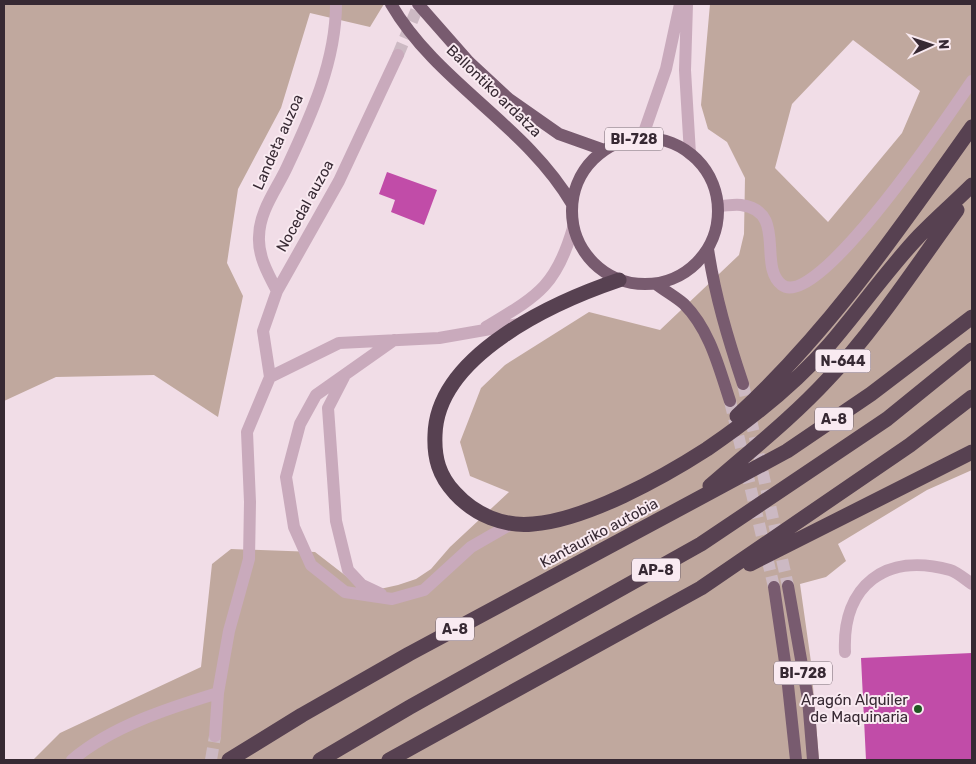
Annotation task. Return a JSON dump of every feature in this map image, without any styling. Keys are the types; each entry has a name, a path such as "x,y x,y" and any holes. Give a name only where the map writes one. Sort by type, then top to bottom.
{"highway":[{"path":"662,474 737,416 774,382 846,300 972,127"},
{"path":"619,280 581,293 527,322 499,340 467,366 442,402 435,426 434,451 439,471 447,484 462,501 478,512 511,524 554,521 621,496 706,449 781,393 828,346 919,236 972,185"},
{"name":"N-644","path":"686,507 792,415 829,378 875,322 972,189"},
{"name":"Kantauriko autobia","path":"229,760 302,715 409,654 686,507 787,451 871,394 972,317"},
{"name":"AP-8","path":"320,760 426,698 701,544 888,419 972,350"},
{"path":"701,588 910,446 972,397"},
{"path":"390,760 701,588 972,452"}],"main road":[{"name":"Ballontiko ardatza","path":"391,4 402,22 453,78 542,160 572,204"},
{"name":"Ballontiko ardatza","path":"418,4 469,62 509,99 559,134 604,150"},
{"name":"BI-728","path":"642,138 659,139 676,145 690,154 710,177 718,206 716,228 708,249 694,266 677,278 656,284 637,284 619,280 598,268 583,250 574,228 572,204 577,183 589,165 604,150 622,142 642,138"},
{"name":"BI-728","path":"708,249 716,297 742,384"},
{"path":"656,284 684,304 701,327 714,354 730,401"},
{"name":"BI-728","path":"788,586 808,699 813,760"},
{"name":"BI-728","path":"774,587 787,676 796,760"}],"street":[{"name":"Landeta auzoa","path":"277,291 264,267 259,237 266,205 287,167 327,72 336,24 336,4"},
{"path":"642,138 666,69 680,4"},
{"path":"687,4 685,70 690,154"},
{"name":"Nocedal auzoa","path":"270,377 263,331 277,291 339,181 398,55"},
{"path":"718,206 741,205 756,210 765,219 770,229 774,275 783,285 792,289 800,286 825,269 899,185 972,81"},
{"path":"480,331 522,306 549,284 566,255 574,228"},
{"path":"215,736 218,693 229,631 249,559 250,502 247,432 270,377 339,343 439,338 527,322"},
{"path":"394,340 348,370 316,395 300,424 286,477 294,527 311,565 345,592 392,599 424,590 471,547 511,524"},
{"path":"348,370 338,385 328,408 336,521 348,570 362,585 392,599"},
{"path":"845,652 844,636 852,604 867,581 888,568 912,565 951,570 972,584"},
{"path":"72,760 83,751 126,727 218,693"}],"shaded area":[{"path":"4,4 384,4 370,27 310,13 281,108 238,189 227,263 243,296 218,417 154,375 56,377 4,401"},
{"path":"710,4 972,4 972,470 927,490 838,544 846,561 826,577 800,584 811,662 819,760 33,760 60,733 201,667 212,564 231,549 315,552 355,583 380,589 416,579 431,569 450,547 509,492 470,476 460,442 481,388 505,365 589,312 660,330 739,255 744,234 745,178 727,142 708,129 701,105","holes":["853,40 920,91 902,133 828,222 775,168 792,104"]}],"building":[{"path":"387,172 437,190 424,225 391,212 395,200 379,194"},
{"name":"Aragón Alquiler de Maquinaria","path":"972,653 972,760 866,760 861,658"}],"tunnel":[{"path":"398,55 419,4"},
{"path":"743,384 788,586"},
{"path":"730,401 774,587"},
{"path":"211,760 215,736"}],"place":[{"name":"Aragón Alquiler de Maquinaria","path":"918,709"}]}
